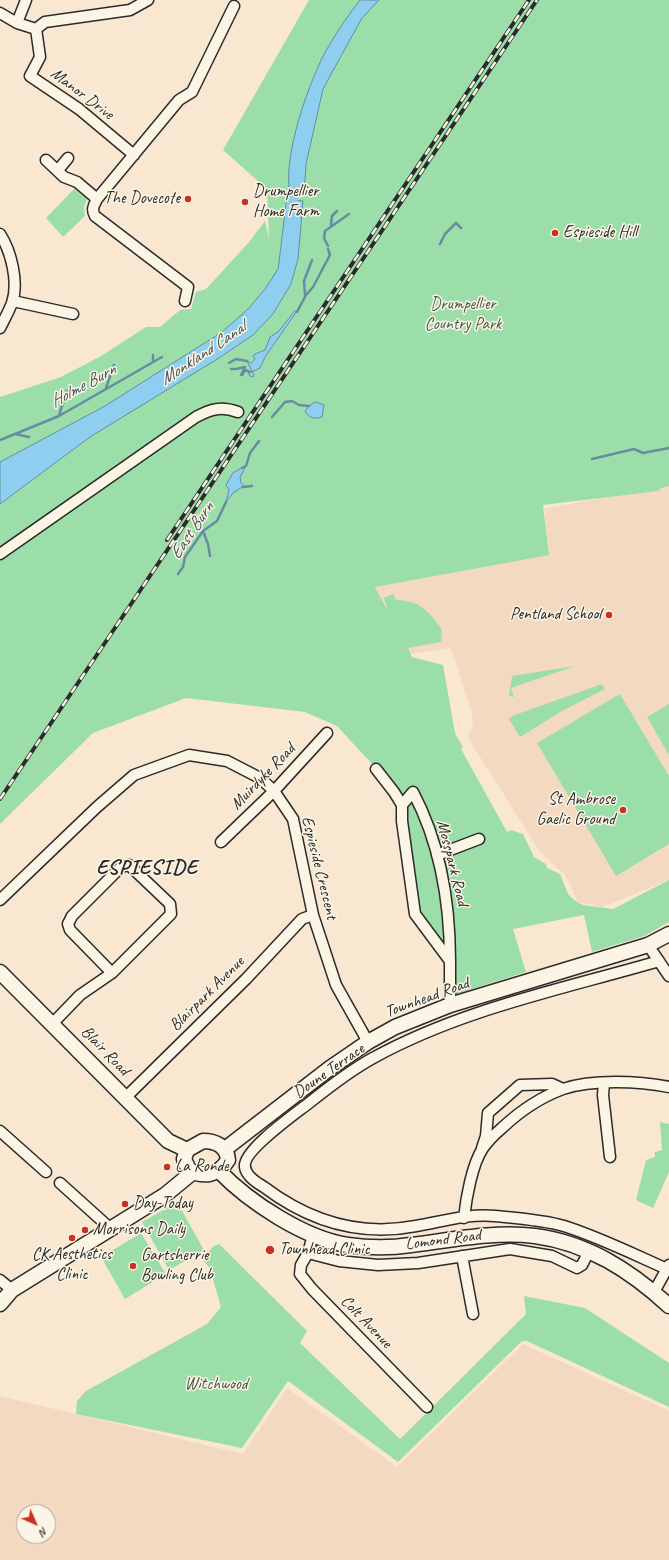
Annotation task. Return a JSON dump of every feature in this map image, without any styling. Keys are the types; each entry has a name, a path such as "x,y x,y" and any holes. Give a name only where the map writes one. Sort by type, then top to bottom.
{"street":[{"path":"17,23 26,0"},
{"path":"0,14 17,23 36,29 45,22 130,10 148,0"},
{"path":"185,301 188,287 95,216 92,211 97,199 179,100 192,92 234,6"},
{"name":"Manor Drive","path":"36,29 40,56 30,76 79,109 134,155"},
{"path":"58,170 68,158"},
{"path":"46,160 64,177 77,182 97,199"},
{"path":"0,234 8,246 13,265 13,301 0,328"},
{"path":"13,301 73,314"},
{"path":"0,554 196,417 215,409 223,408 238,412"},
{"name":"Muirdyke Road","path":"221,842 274,791 326,733"},
{"name":"Espieside Crescent","path":"0,900 97,807 134,775 189,755 227,761 260,778 274,791 293,819 313,916 336,985 368,1042"},
{"path":"376,769 402,805 402,820 415,914 450,961"},
{"name":"Mosspark Road","path":"402,805 414,792 421,806 437,855 448,898 450,927 450,1005"},
{"path":"437,855 479,839"},
{"path":"53,1023 80,995 112,973 169,916 172,911 170,904 129,865 121,867 72,916 68,924 70,930 112,973"},
{"name":"Blairpark Avenue","path":"125,1098 246,979 302,919 313,916"},
{"name":"Townhead Road","path":"225,1149 368,1042 394,1027 436,1012 450,1005 648,945 669,934"},
{"path":"648,945 669,976"},
{"name":"Doune Terrace","path":"245,1159 272,1131 362,1065 397,1046 442,1026 501,1006 659,961"},
{"name":"Blair Road","path":"0,972 53,1023 168,1141 187,1150"},
{"path":"436,1012 442,1026"},
{"path":"482,1148 511,1119 529,1107 563,1090 580,1085 604,1083 653,1084 669,1087"},
{"path":"604,1083 603,1095 610,1157"},
{"path":"464,1218 467,1193 486,1136 488,1113 520,1085 552,1084 563,1090"},
{"path":"0,1131 46,1172"},
{"path":"203,1141 214,1142 225,1149 228,1160 219,1171 202,1175 192,1172 184,1163 187,1150 203,1141"},
{"name":"Lomond Road","path":"245,1159 245,1169 256,1181 279,1199 318,1219 335,1224 365,1229 409,1228 464,1218 492,1215 562,1226 612,1244 668,1267"},
{"name":"Lomond Road","path":"219,1171 245,1194 264,1208 313,1235 347,1245 389,1247 462,1238 509,1235 535,1236 556,1240 575,1245 589,1251 628,1272 654,1292 669,1306"},
{"path":"0,1304 12,1290 165,1195 192,1172"},
{"path":"60,1183 111,1229"},
{"name":"Lomond Road","path":"409,1228 411,1245"},
{"path":"308,1253 313,1235"},
{"name":"Lomond Road","path":"308,1253 339,1261 378,1265 418,1263 510,1249 552,1256 577,1268 582,1265 589,1251"},
{"name":"Colt Avenue","path":"308,1253 301,1264 300,1274 312,1289 427,1407"},
{"path":"462,1256 473,1314"},
{"path":"654,1292 668,1267"},
{"path":"0,1280 12,1290"}],"shaded area":[{"path":"669,485 669,880 602,907 578,902 565,875 540,852 468,738 473,723 472,714 451,648 411,654 374,584 549,555 544,509"},
{"path":"523,1344 669,1411 669,1560 0,1560 0,1396 243,1454 287,1388 397,1467"}],"green space":[{"name":"Drumpellier Country Park","path":"309,0 669,0 669,486 661,488 658,491 543,505 549,555 375,587 388,611 384,598 393,594 396,600 411,602 423,608 442,630 441,642 408,648 412,657 443,665 455,733 463,747 461,749 507,832 511,830 523,834 534,857 546,864 547,868 560,874 568,894 574,900 583,905 613,909 669,880 669,922 644,936 592,952 584,915 513,929 526,972 456,994 446,954 419,916 396,790 337,726 305,712 186,698 93,733 0,824 0,397 61,377 101,356 146,327 160,327 180,310 191,309 196,292 206,289 250,241 265,221 269,238 267,189 223,150"},
{"path":"74,189 87,199 84,207 85,216 63,237 46,218"},
{"path":"575,666 511,688 514,697 509,696 512,676"},
{"path":"602,684 605,689 562,711 520,737 509,719 512,716"},
{"name":"St Ambrose Gaelic Ground","path":"620,694 669,776 669,844 616,876 537,743"},
{"path":"669,704 669,755 647,717"},
{"path":"660,1122 669,1124 669,1172 653,1208 636,1200 646,1160 655,1157 655,1152 662,1150"},
{"path":"177,1202 204,1250 169,1270 142,1222"},
{"name":"Gartsherrie Bowling Club","path":"141,1233 166,1274 125,1299 101,1257"},
{"name":"Witchwood","path":"219,1244 307,1331 300,1343 400,1439 526,1314 524,1296 585,1308 669,1363 669,1407 527,1341 522,1341 398,1462 288,1381 242,1448 76,1414 77,1401 86,1391 207,1324 221,1307 210,1269 202,1258 214,1246"}],"water":[{"path":"360,0 379,0 362,18 323,89 306,164 304,195 290,193 289,164 296,129 307,95 318,67 331,42"},
{"path":"287,199 303,201 298,259 291,284 273,314 253,335 219,358 90,437 0,504 0,462 105,406 222,332 248,309 265,289 278,269"},
{"path":"295,311 297,311 265,357 260,368 252,372 254,374 253,377 250,376 248,373 252,371 247,361 251,363 255,359 253,356 255,354 265,350 270,337 278,332"},
{"path":"316,402 324,405 322,417 312,418 308,416 305,411 309,406"},
{"path":"246,466 240,477 241,483 244,486 233,493 226,502 229,490 226,485 233,473"}],"waterway":[{"name":"Monkland Canal","path":"291,212 296,182"},
{"path":"331,225 332,216 337,211"},
{"path":"328,246 324,238 325,231 349,214"},
{"path":"440,244 445,234 456,223 461,228"},
{"path":"297,312 306,295 313,287 330,255 328,249"},
{"path":"305,295 304,281 312,260"},
{"name":"Holme Burn","path":"153,355 153,362"},
{"name":"Holme Burn","path":"15,434 59,416 162,357"},
{"path":"229,363 236,359 247,361"},
{"path":"106,388 114,365"},
{"path":"236,369 245,367 241,375 245,370 250,372"},
{"path":"59,415 67,391"},
{"path":"272,417 285,402 292,401 299,405 309,406"},
{"name":"Holme Burn","path":"0,440 15,434 29,437"},
{"path":"242,468 246,466 250,453 259,441"},
{"path":"592,459 634,449 643,453 669,448"},
{"path":"243,487 252,486"},
{"name":"East Burn","path":"178,574 183,567 185,557 203,531 217,521 226,502"},
{"path":"203,531 208,544 210,556"}],"railway":[{"path":"167,540 529,0"},
{"path":"0,799 537,0"}],"place":[{"name":"The Dovecote","path":"188,199"},
{"name":"Drumpellier Home Farm","path":"245,202"},
{"name":"Espieside Hill","path":"555,233"},
{"name":"Pentland School","path":"609,615"},
{"name":"St Ambrose Gaelic Ground","path":"623,810"},
{"name":"La Ronde","path":"167,1167"},
{"name":"Day-Today","path":"125,1204"},
{"name":"Morrisons Daily","path":"85,1230"},
{"name":"CK Aesthetics Clinic","path":"72,1238"},
{"name":"Townhead Clinic","path":"270,1250"},
{"name":"Gartsherrie Bowling Club","path":"133,1266"}],"district":[{"name":"ESPIESIDE","path":"147,868"}]}
